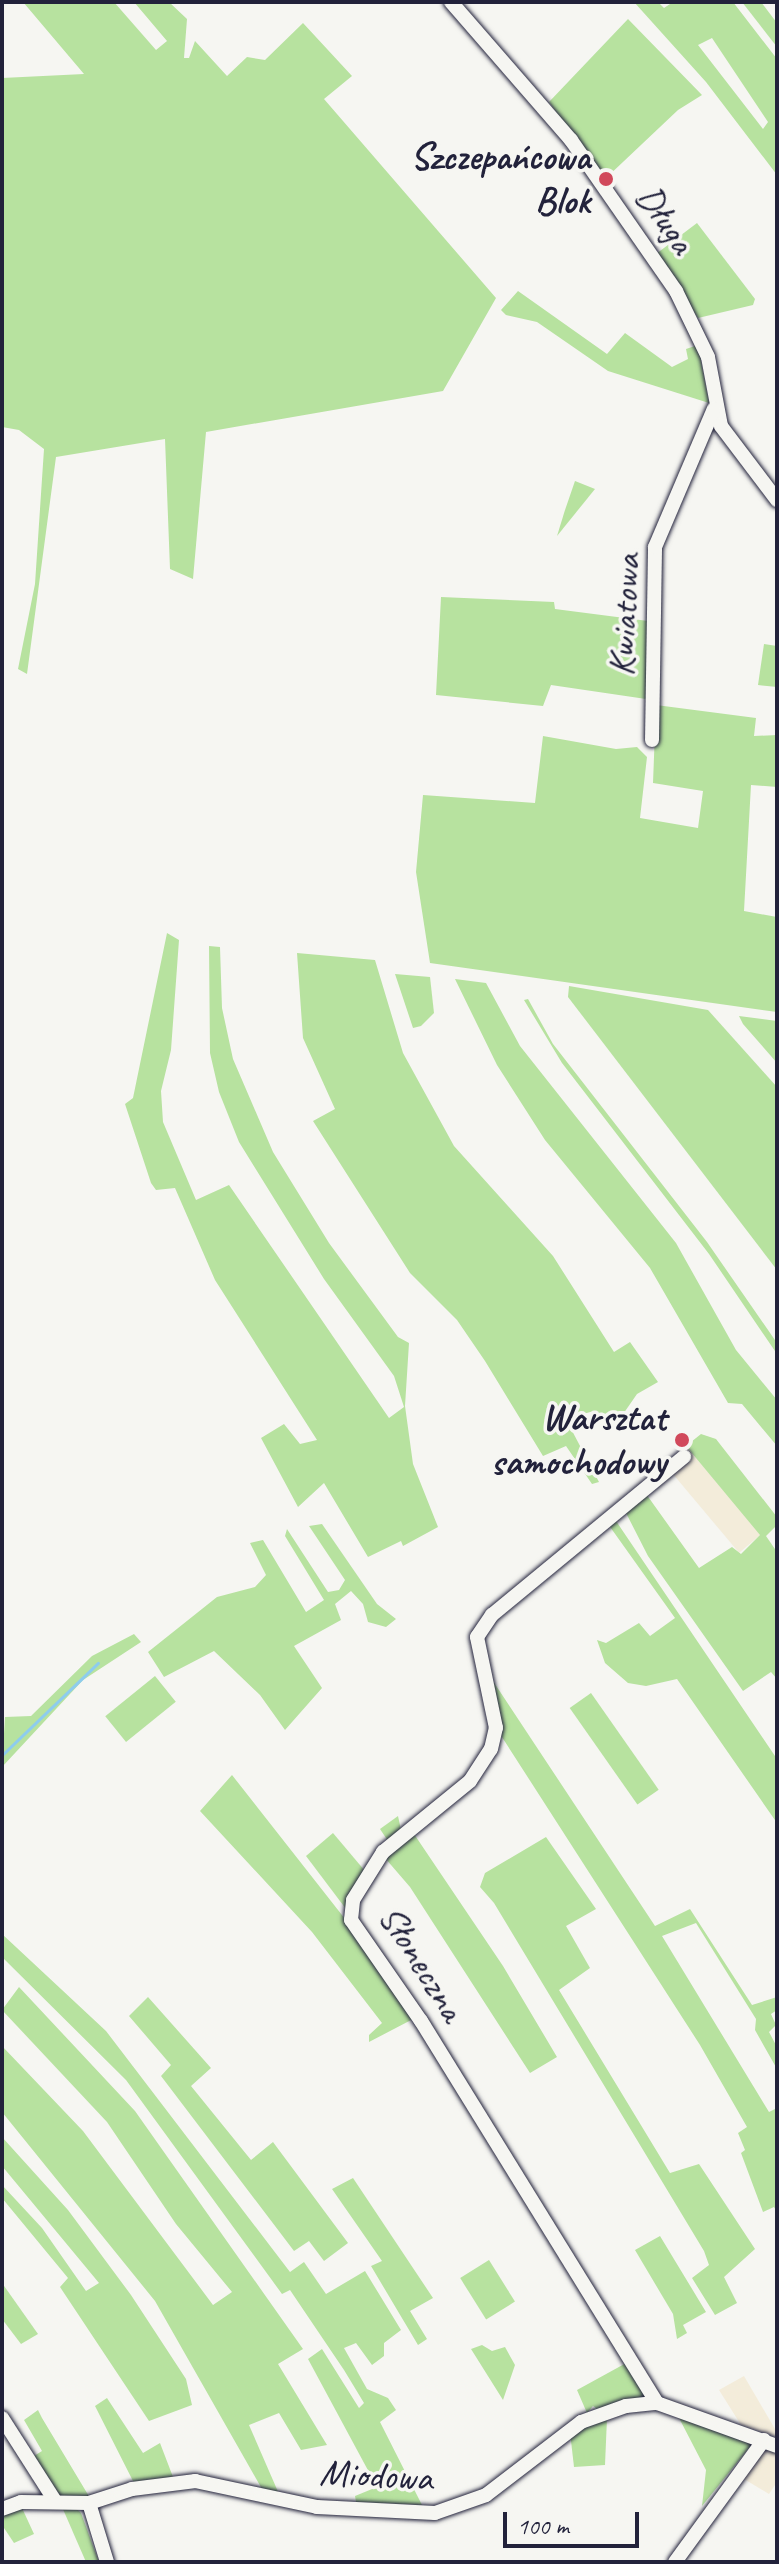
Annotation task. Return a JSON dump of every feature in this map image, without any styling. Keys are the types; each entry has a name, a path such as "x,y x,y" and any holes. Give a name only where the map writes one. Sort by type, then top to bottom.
{"street":[{"name":"Długa","path":"451,2 571,140 676,291 708,357 714,409 721,426 777,500"},
{"name":"Kwiatowa","path":"652,740 655,547 714,409"},
{"name":"Słoneczna","path":"657,2403 421,2021 351,1920 353,1900 383,1852 470,1781 491,1749 496,1728 477,1637 492,1615 684,1457"},
{"name":"Miodowa","path":"2,2509 55,2501 89,2503 132,2489 195,2481 317,2507 435,2513 486,2495 581,2422 626,2406 657,2403 770,2443"},
{"path":"2,2418 55,2501"},
{"path":"675,2562 770,2443"},
{"path":"89,2503 107,2562"}],"shaded area":[{"path":"686,1446 761,1535 739,1553 665,1464"},
{"path":"744,2376 775,2429 775,2436 741,2425 719,2390"},
{"path":"767,2449 777,2450 777,2482 769,2494 739,2476"}],"green space":[{"path":"23,2 114,2 156,50 167,41 134,2 169,2 187,19 184,58 189,58 195,41 227,76 247,57 265,60 303,23 352,76 324,99 496,298 443,391 206,432 193,579 170,569 165,439 56,457 27,674 18,669 35,584 44,449 19,430 2,427 2,78 84,74"},
{"path":"634,2 658,2 664,8 673,2 733,2 777,59 777,175 706,82","holes":["712,38 768,122 763,129 698,45"]},
{"path":"742,2 761,2 777,23 777,47"},
{"path":"628,19 702,95 678,110 605,179 549,102"},
{"path":"697,223 755,299 753,305 698,318 656,254"},
{"path":"518,291 607,354 625,333 672,367 688,359 686,349 698,345 709,403 608,371 537,322 506,315 501,310"},
{"path":"575,481 595,489 557,536 565,510"},
{"path":"441,597 554,602 555,609 648,621 646,699 551,685 543,706 436,695"},
{"path":"764,644 777,646 777,687 758,685"},
{"path":"656,705 756,718 754,736 777,735 777,787 751,785 744,911 777,917 777,1012 430,963 416,872 423,795 535,803 543,736 616,749 637,747 647,757 640,818 698,828 703,791 653,783"},
{"path":"167,933 179,940 171,1050 161,1091 163,1122 196,1200 229,1185 389,1418 404,1407 394,1376 324,1279 239,1142 219,1092 210,1053 209,946 220,947 222,1008 233,1059 273,1152 329,1243 398,1337 409,1343 405,1406 413,1464 438,1527 403,1546 401,1541 368,1557 324,1483 298,1507 261,1438 284,1424 300,1444 317,1440 215,1280 175,1188 156,1190 151,1183 125,1104 133,1098"},
{"path":"297,953 375,960 403,1053 454,1146 553,1256 614,1352 630,1342 658,1382 637,1394 619,1420 604,1420 594,1411 576,1416 569,1425 599,1482 592,1484 566,1446 543,1456 457,1320 410,1273 313,1121 335,1109 303,1038"},
{"path":"395,974 430,977 434,1013 421,1026 413,1028"},
{"path":"455,979 486,983 520,1046 676,1243 736,1350 777,1400 777,1446 742,1404 728,1403 650,1268 545,1140 497,1065"},
{"path":"569,986 708,1010 777,1087 777,1270 568,997"},
{"path":"528,999 553,1044 707,1242 777,1343 777,1354 709,1254 562,1063 524,1000"},
{"path":"739,1016 777,1021 777,1063 743,1024"},
{"path":"701,1434 716,1439 777,1517 777,1525 766,1536 777,1552 777,1679 771,1672 743,1691 648,1556 625,1511 644,1491 699,1568 732,1547 741,1554 760,1535 686,1446"},
{"path":"614,1518 777,1759 777,1823 677,1679 646,1686 628,1683 605,1663 597,1640 606,1643 639,1623 650,1636 675,1618 608,1524"},
{"path":"322,1524 377,1604 396,1619 386,1627 368,1622 363,1604 351,1591 335,1604 341,1620 294,1646 322,1688 285,1730 260,1695 214,1651 164,1677 148,1652 217,1597 255,1587 266,1575 250,1543 263,1540 306,1612 324,1600 285,1536 287,1529 328,1592 339,1590 345,1580 309,1526"},
{"path":"134,1634 141,1642 83,1680 2,1767 5,1717 31,1716 92,1656"},
{"path":"489,1675 655,1926 690,1909 752,2005 777,1997 777,2010 771,2014 776,2025 769,2032 777,2047 777,2069 755,2030 756,2019 696,1923 662,1936 769,2112 777,2108 777,2212 774,2207 763,2212 741,2153 745,2150 738,2133 747,2127 700,2045 500,1734"},
{"path":"155,1676 176,1702 126,1742 105,1716"},
{"path":"591,1693 659,1790 637,1805 570,1708"},
{"path":"232,1775 349,1924 415,2018 369,2042 369,2035 382,2023 312,1932 200,1811"},
{"path":"398,1816 401,1830 388,1841 380,1829"},
{"path":"412,1831 503,1966 557,2057 530,2073 410,1887 385,1858"},
{"path":"333,1833 365,1871 346,1909 306,1856"},
{"path":"546,1837 596,1909 566,1926 590,1968 559,1990 670,2173 699,2164 755,2249 724,2277 737,2303 715,2315 692,2278 709,2265 704,2251 494,1903 480,1887 485,1873"},
{"path":"2,1934 106,2031 290,2272 304,2262 326,2294 365,2271 401,2330 384,2343 384,2356 372,2365 356,2343 344,2348 367,2389 388,2398 396,2410 380,2422 422,2505 356,2502 355,2496 377,2487 308,2359 322,2349 359,2408 364,2403 344,2370 290,2290 282,2294 126,2080 2,1957"},
{"path":"19,1987 135,2111 303,2349 278,2364 327,2445 301,2450 279,2413 249,2425 279,2494 262,2489 155,2301 2,2112 2,2046 83,2131 213,2305 232,2292 176,2224 107,2122 2,2010"},
{"path":"148,1997 211,2068 191,2086 251,2160 273,2142 348,2243 324,2261 309,2241 294,2251 161,2076 171,2065 129,2016"},
{"path":"2,2137 68,2210 131,2295 186,2379 192,2405 149,2421 60,2287 68,2278 2,2198 2,2185 42,2228 86,2291 99,2283 2,2166"},
{"path":"353,2178 433,2298 410,2311 427,2339 418,2345 371,2266 382,2261 332,2189"},
{"path":"660,2236 706,2312 683,2325 687,2333 677,2339 673,2314 635,2250"},
{"path":"489,2260 515,2302 486,2320 460,2278"},
{"path":"2,2283 38,2334 21,2344 2,2319"},
{"path":"482,2345 492,2351 505,2347 515,2365 503,2400 471,2349"},
{"path":"628,2362 649,2398 597,2409 593,2406 587,2413 577,2390"},
{"path":"107,2398 143,2453 160,2443 173,2477 135,2485 95,2406"},
{"path":"38,2410 90,2498 60,2497 34,2456 42,2451 24,2420"},
{"path":"678,2416 753,2443 702,2506 706,2470"},
{"path":"607,2418 605,2465 574,2467 570,2432"},
{"path":"62,2507 75,2507 81,2513 99,2562 86,2562"},
{"path":"22,2508 34,2534 14,2543 2,2525 2,2514"}],"waterway":[{"path":"2,1755 98,1663"}],"place":[{"name":"Szczepańcowa Blok","path":"606,179"},
{"name":"Warsztat samochodowy","path":"682,1440"}]}
